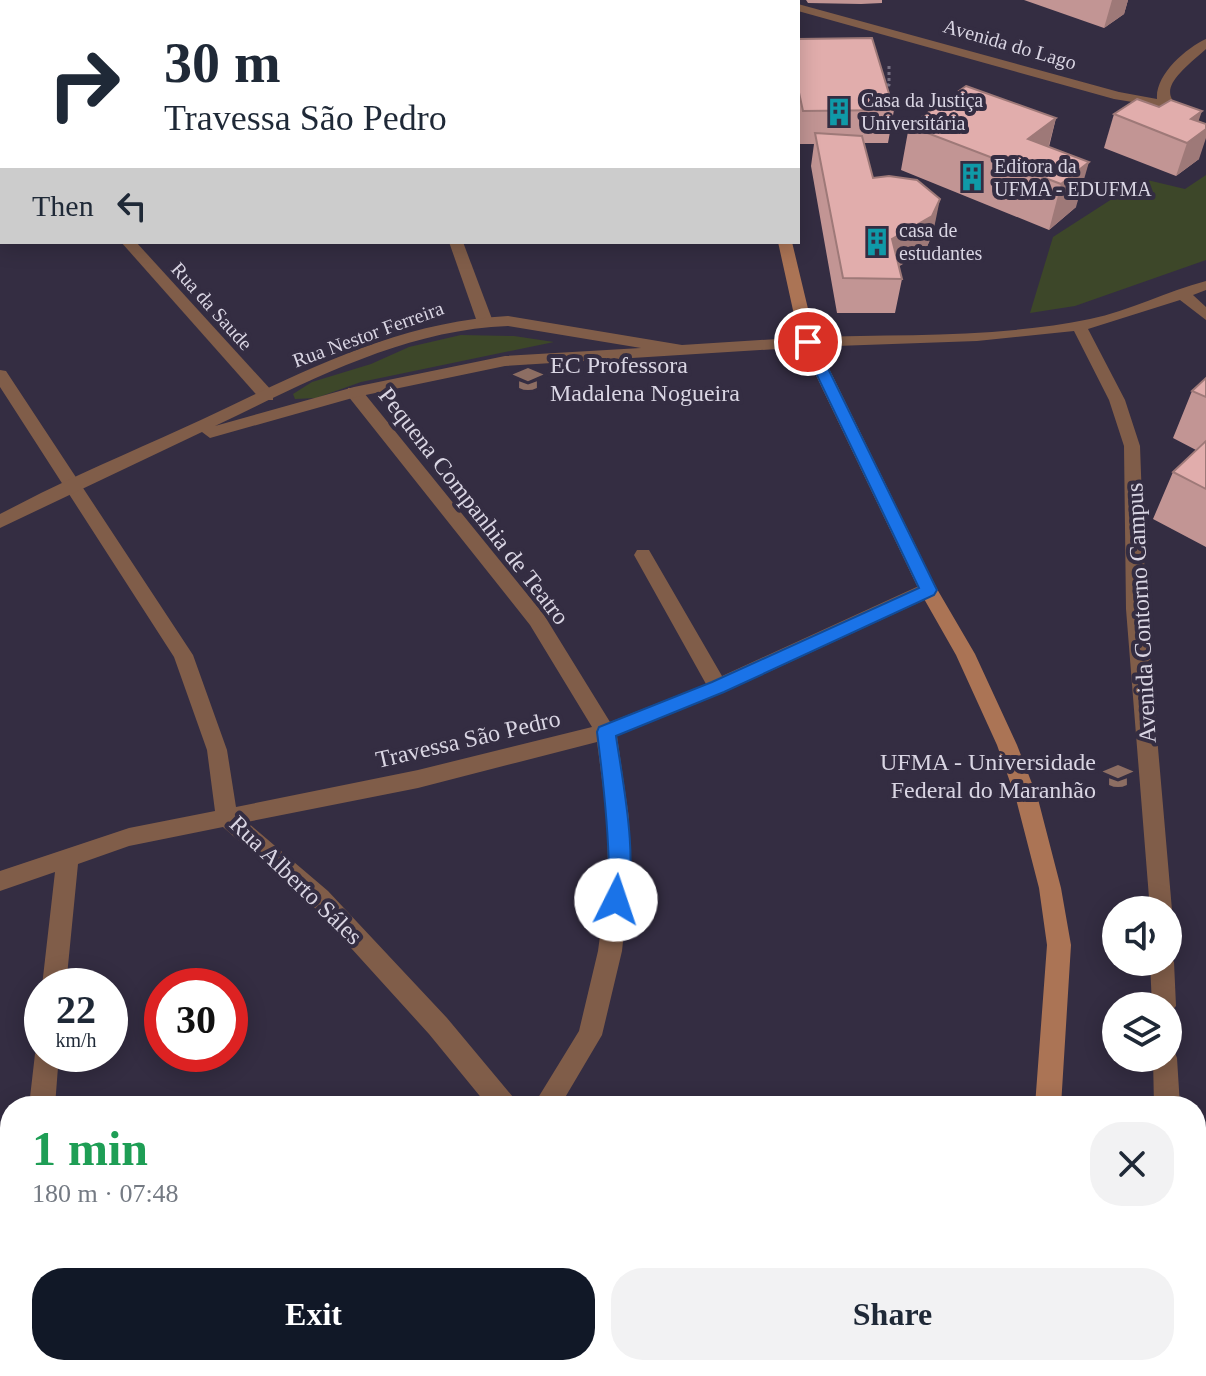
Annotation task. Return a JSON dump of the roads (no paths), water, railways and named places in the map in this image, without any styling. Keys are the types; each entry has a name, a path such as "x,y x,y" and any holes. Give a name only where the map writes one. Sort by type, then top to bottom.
{"main road":[{"path":"785,244 808,342 928,590 965,654 1007,745 1027,799 1050,888 1059,945 1049,1096"}],"street":[{"name":"Avenida do Lago","path":"800,8 1118,96 1165,104"},
{"path":"1206,43 1167,76 1162,92 1165,104 1189,122 1206,129"},
{"name":"Rua da Saude","path":"130,244 267,396"},
{"path":"457,244 484,319"},
{"name":"Rua Nestor Ferreira","path":"134,457 354,392 505,361 808,342 990,336 1079,326 1124,315 1206,285"},
{"path":"1182,293 1206,315"},
{"name":"Rua Nestor Ferreira","path":"0,522 69,485 267,396 345,362 416,336 484,319 678,349"},
{"name":"Avenida Contorno Campus","path":"1079,326 1117,400 1132,446 1136,609 1160,896"},
{"name":"Rua Alberto Sáles","path":"0,375 69,485 183,655 217,750 227,818 320,898 438,1026 496,1096"},
{"name":"Pequena Companhia de Teatro","path":"354,392 537,620 606,732"},
{"path":"643,555 718,687"},
{"name":"Travessa São Pedro","path":"0,881 129,837 418,779 606,732 718,687 928,590"},
{"path":"552,1096 590,1035 610,951 619,875 618,818 606,732"},
{"path":"56,968 68,857"},
{"path":"43,1096 45,1072"},
{"path":"1166,1072 1167,1096"}],"place":[{"name":"Casa da Justiça Universitária","path":"839,112"},
{"name":"Editora da UFMA - EDUFMA","path":"972,177"},
{"name":"casa de estudantes","path":"877,242"},
{"name":"EC Professora Madalena Nogueira","path":"528,379"},
{"name":"UFMA - Universidade Federal do Maranhão","path":"1118,776"}]}
